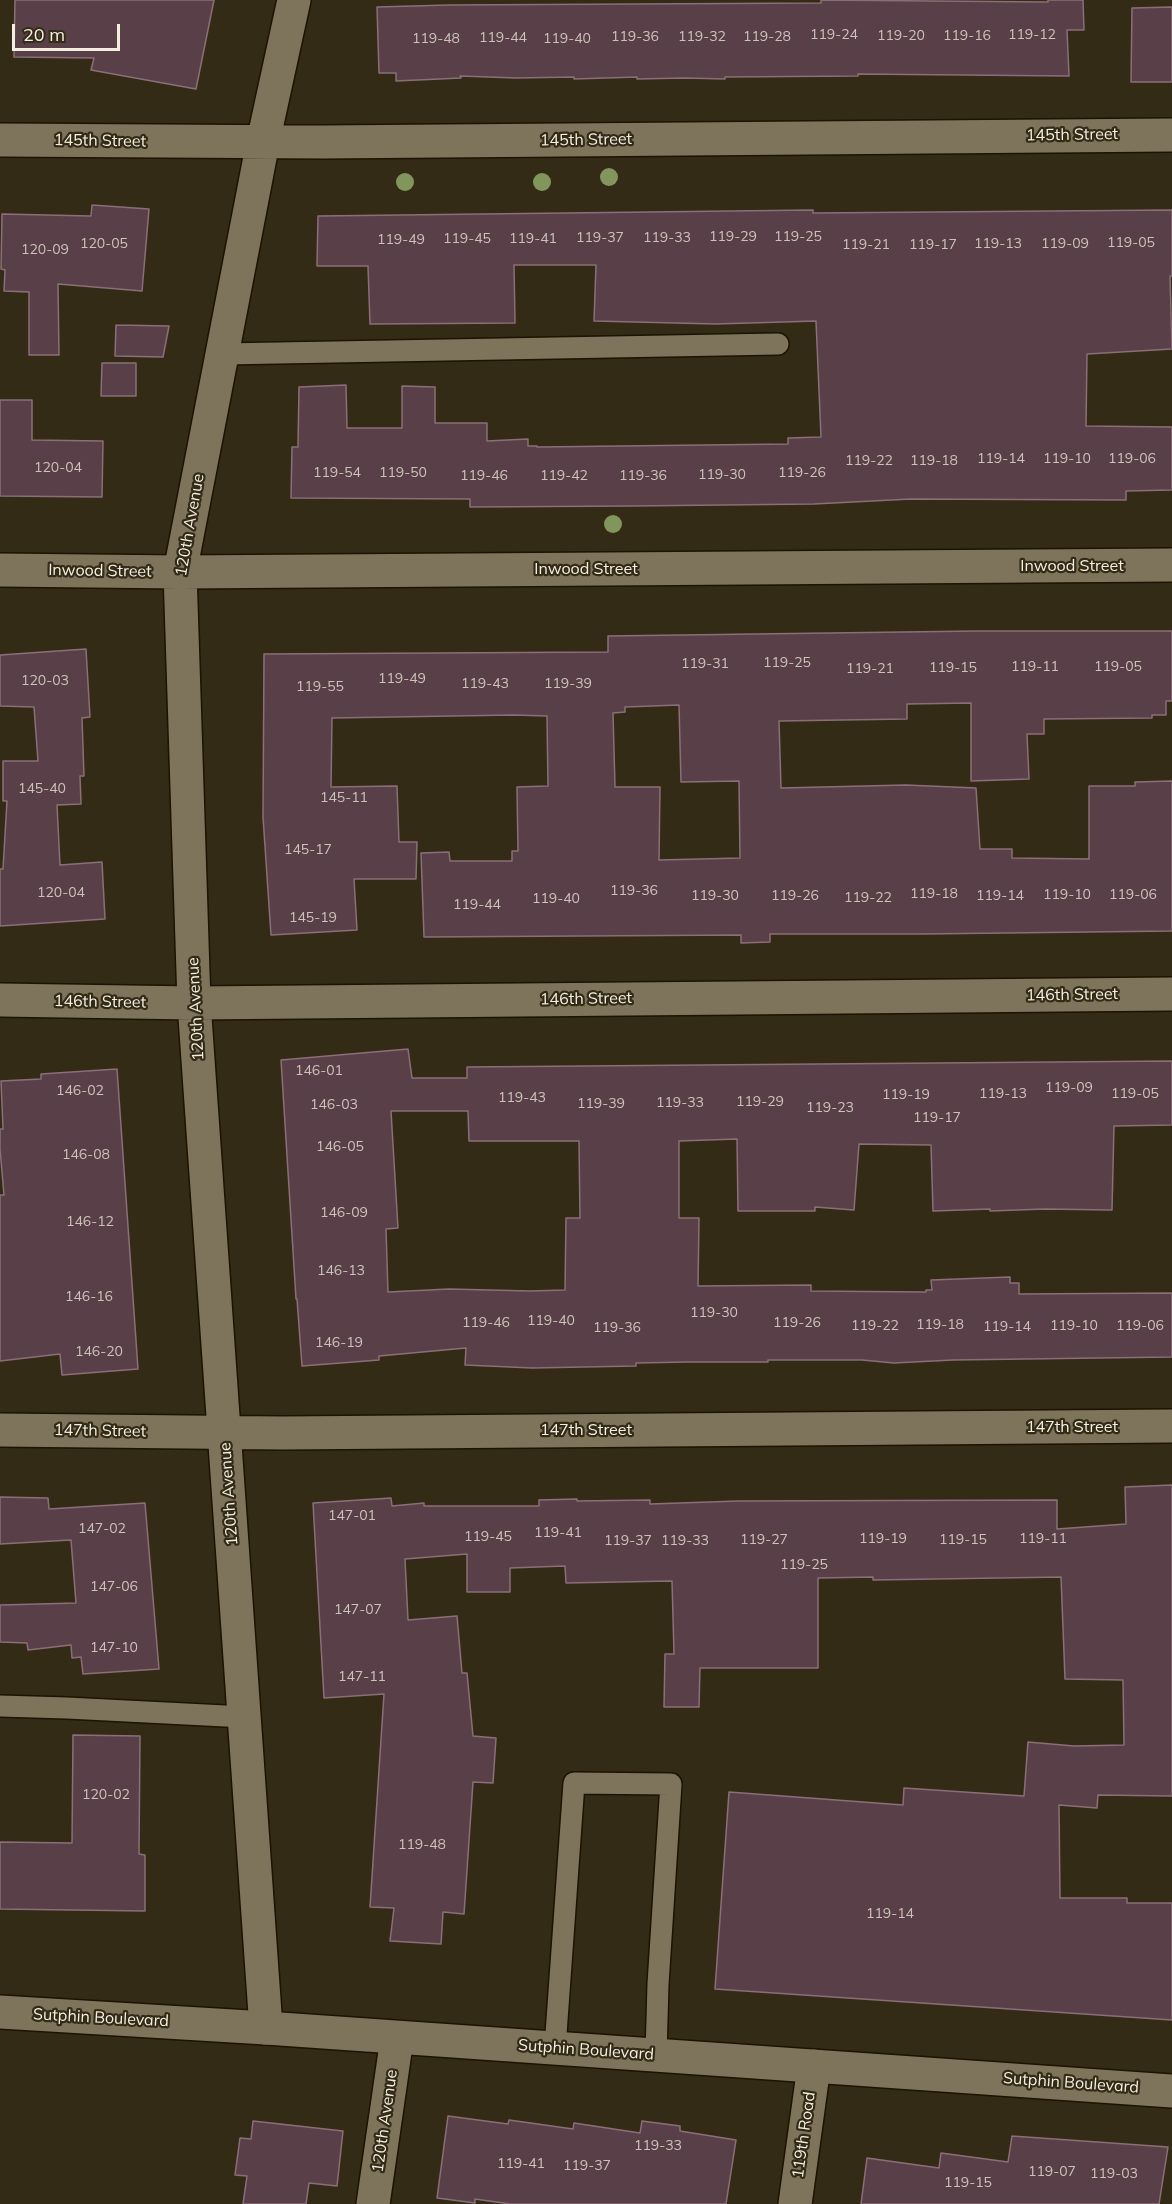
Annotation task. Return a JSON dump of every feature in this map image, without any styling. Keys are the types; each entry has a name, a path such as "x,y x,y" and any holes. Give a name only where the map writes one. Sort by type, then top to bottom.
{"street":[{"name":"120th Avenue","path":"266,2028 194,1003 180,572 263,142 294,0"},
{"name":"145th Street","path":"0,140 263,142 1172,135"},
{"name":"Inwood Street","path":"0,570 180,572 1172,565"},
{"name":"146th Street","path":"0,1000 194,1003 1172,994"},
{"name":"147th Street","path":"0,1430 225,1433 1172,1426"},
{"name":"Sutphin Boulevard","path":"0,2012 266,2028 1172,2091"},
{"name":"120th Avenue","path":"374,2204 397,2038"},
{"name":"119th Road","path":"795,2204 814,2066"}],"lane":[{"path":"223,354 778,344"},
{"path":"0,1706 245,1718"},
{"path":"555,2048 574,1783 671,1784 658,1984 656,2055"}],"building":[{"path":"15,0 214,0 196,89 91,70 94,58 14,57"},
{"path":"821,0 1048,2 1048,0 1083,0 1084,30 1067,30 1069,76 858,74 858,76 725,77 725,79 637,79 637,77 574,79 574,77 460,76 461,78 396,81 396,73 379,73 377,7 821,3"},
{"path":"1172,7 1172,82 1131,82 1132,8"},
{"path":"92,205 149,209 142,291 58,284 59,355 29,355 29,292 4,291 5,270 1,269 2,214 91,216"},
{"path":"813,210 813,213 1172,210 1172,276 1170,276 1172,349 1087,354 1086,426 1172,427 1172,490 1126,491 1126,500 911,499 814,504 630,506 470,507 470,499 291,498 292,447 298,447 299,387 346,385 347,428 402,428 402,386 435,387 435,423 487,423 487,441 528,439 528,446 537,447 788,444 788,438 821,437 816,321 716,324 594,321 596,265 514,265 515,323 370,324 368,266 317,266 318,216"},
{"path":"116,325 169,326 163,357 115,356"},
{"path":"102,363 136,363 136,396 101,396"},
{"path":"0,400 32,400 32,440 103,441 102,497 0,496"},
{"path":"1172,631 1172,701 1166,701 1166,715 1152,715 1152,718 1044,719 1044,734 1027,734 1029,779 971,781 971,703 907,704 907,719 779,721 781,788 906,785 976,788 980,849 1012,849 1012,858 1089,859 1089,786 1135,786 1135,782 1172,781 1172,931 770,934 770,942 741,943 741,935 424,937 421,853 449,852 450,861 512,861 512,851 518,851 517,787 548,786 547,716 513,715 332,718 331,787 397,786 399,842 417,842 416,879 354,879 357,930 271,935 263,817 264,654 608,652 608,636","holes":["679,705 681,782 739,781 740,858 659,860 660,787 615,787 613,713 625,712 625,707"]},
{"path":"86,649 90,717 82,718 84,776 80,776 81,804 57,805 60,865 102,862 105,919 0,926 0,869 3,869 7,801 3,801 3,761 38,761 34,707 0,706 0,655"},
{"path":"408,1049 412,1078 467,1078 467,1067 1172,1061 1172,1125 1114,1126 1112,1210 933,1211 931,1145 859,1144 854,1210 815,1207 815,1211 738,1211 737,1139 679,1141 679,1218 699,1218 698,1286 811,1285 811,1291 926,1292 926,1290 932,1290 931,1280 1010,1277 1010,1283 1019,1283 1019,1294 1172,1293 1172,1357 894,1363 862,1360 768,1360 768,1362 636,1363 636,1366 532,1368 465,1365 466,1348 379,1356 379,1360 302,1366 281,1060","holes":["391,1111 468,1111 469,1141 579,1141 580,1218 566,1218 565,1290 449,1289 388,1292 386,1229 398,1228"]},
{"path":"117,1069 138,1369 62,1375 60,1354 0,1361 0,1195 4,1195 0,1149 0,1129 3,1129 1,1081 41,1079 41,1074"},
{"path":"1172,1485 1172,1796 1098,1795 1097,1808 1059,1805 1060,1898 1127,1898 1127,1903 1172,1903 1172,2020 715,1989 729,1792 903,1805 904,1788 1024,1796 1028,1742 1074,1746 1124,1745 1123,1680 1065,1679 1061,1577 873,1580 873,1577 818,1578 818,1668 700,1668 699,1707 664,1707 665,1654 674,1654 672,1581 566,1583 565,1566 510,1568 510,1592 467,1592 467,1554 405,1559 408,1620 457,1616 462,1673 467,1673 473,1736 496,1738 493,1783 473,1782 464,1914 443,1912 441,1944 390,1941 394,1908 370,1907 384,1694 324,1698 313,1503 391,1498 392,1506 424,1503 424,1506 539,1506 539,1500 577,1499 577,1501 650,1500 650,1504 738,1501 1057,1500 1057,1529 1126,1524 1125,1487"},
{"path":"0,1497 48,1498 49,1509 145,1503 159,1669 83,1674 81,1657 72,1658 71,1645 28,1650 27,1643 0,1642 0,1605 76,1603 71,1540 0,1544"},
{"path":"73,1735 140,1736 139,1854 145,1855 145,1911 0,1909 0,1842 72,1843"},
{"path":"448,2116 508,2124 509,2120 573,2129 574,2123 640,2133 642,2121 680,2126 680,2131 736,2140 726,2204 510,2204 475,2199 475,2203 437,2198"},
{"path":"253,2121 343,2131 337,2186 309,2183 306,2204 243,2204 247,2176 235,2175 240,2138 251,2139"},
{"path":"1012,2136 1168,2147 1159,2204 861,2204 867,2158 939,2168 941,2153 1008,2162"}]}
